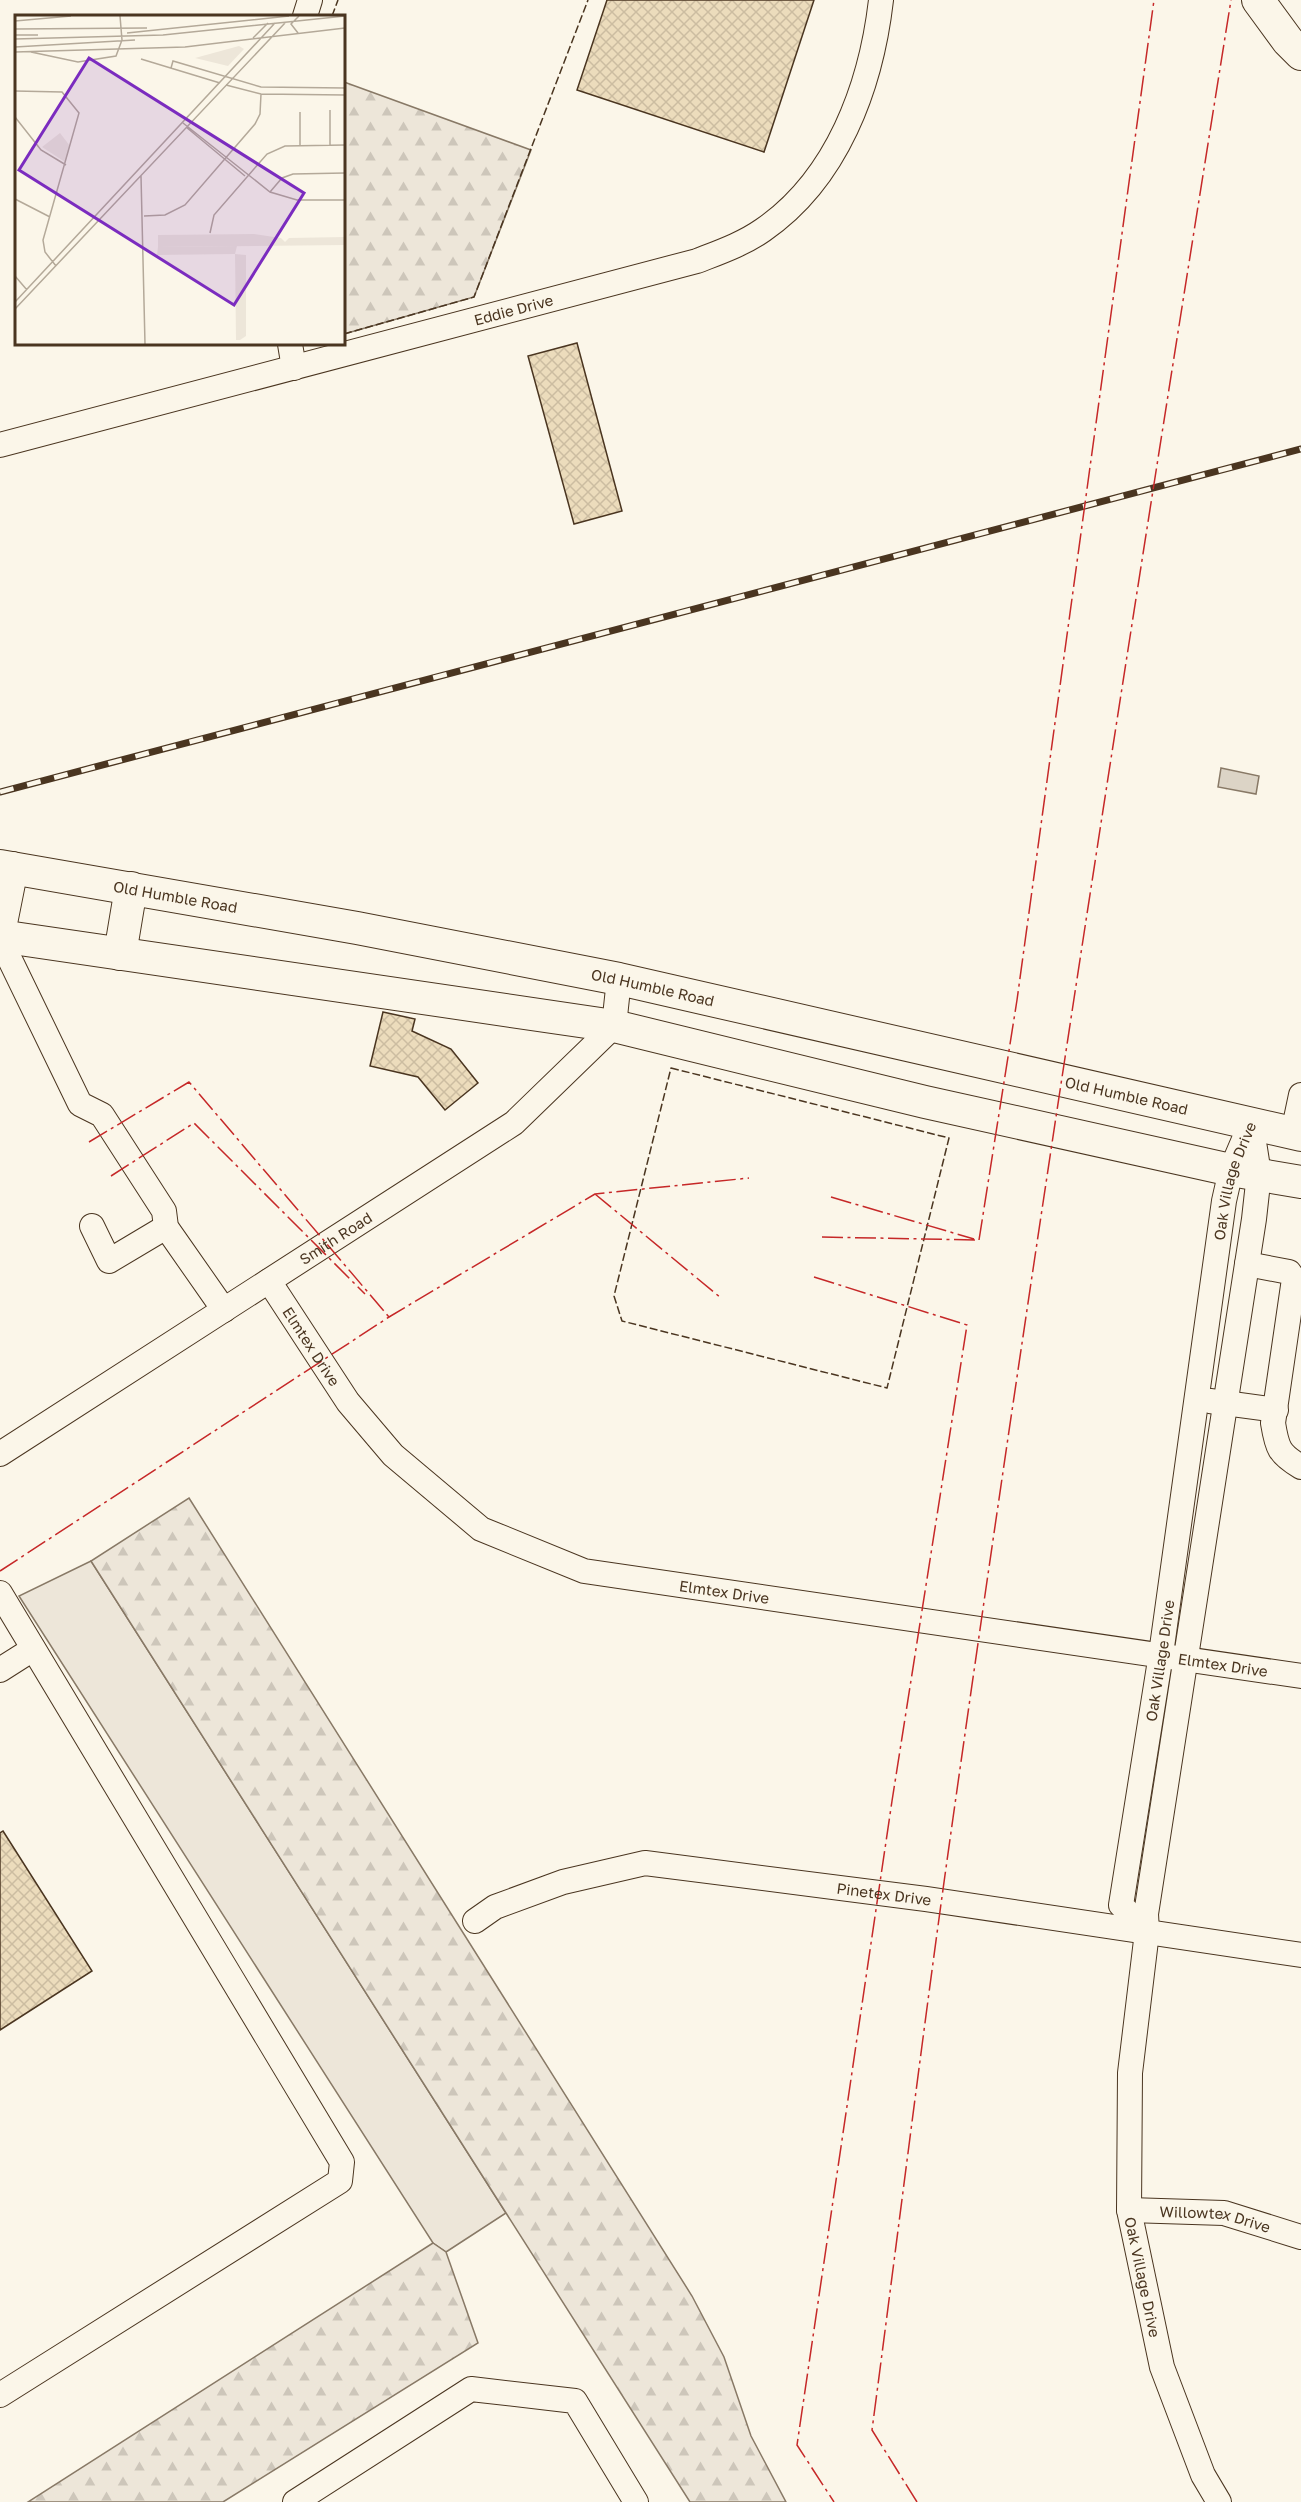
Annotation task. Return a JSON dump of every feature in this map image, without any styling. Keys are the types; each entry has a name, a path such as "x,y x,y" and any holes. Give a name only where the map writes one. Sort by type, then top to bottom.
{"main road":[{"path":"1258,0 1288,41 1301,54"},
{"path":"0,928 6,867"},
{"name":"Old Humble Road","path":"6,867 369,930 618,980 1297,1134"},
{"path":"120,954 131,888"},
{"path":"0,938 614,1026 925,1102 1245,1172 1301,1182"},
{"path":"925,1102 938,1054"}],"street":[{"path":"305,15 310,0"},
{"name":"Eddie Drive","path":"0,445 697,261 730,249 763,230 793,205 816,181 833,154 862,89 872,53 881,0"},
{"path":"290,345 294,368"},
{"path":"0,938 80,1104 102,1115 164,1211 166,1227 224,1310"},
{"path":"614,1026 618,980"},
{"name":"Smith Road","path":"0,1454 514,1123 614,1026"},
{"path":"1297,1134 1301,1095"},
{"name":"Oak Village Drive","path":"1219,2502 1203,2475 1162,2367 1129,2210 1130,2073 1147,1932 1146,1914 1247,1264 1245,1172 1251,1124"},
{"name":"Oak Village Drive","path":"1147,1932 1121,1905 1161,1654 1224,1201 1245,1172"},
{"path":"92,1227 109,1261 166,1227"},
{"path":"1247,1264 1289,1272 1294,1279 1273,1423 1276,1443 1284,1456 1301,1467"},
{"name":"Elmtex Drive","path":"269,1281 355,1411 393,1455 481,1529 584,1571 1301,1676"},
{"path":"1197,1399 1276,1410"},
{"path":"0,2395 340,2181 342,2162 6,1603"},
{"path":"0,1670 33,1649"},
{"name":"Pinetex Drive","path":"476,1921 495,1907 563,1882 645,1863 926,1899 1301,1955"},
{"name":"Willowtex Drive","path":"1129,2210 1224,2213 1301,2237"},
{"path":"296,2502 471,2389 574,2401 636,2502"}],"green space":[{"path":"345,82 531,150 474,297 345,334"},
{"path":"189,1498 692,2296 724,2357 751,2436 786,2502 690,2502 91,1561"},
{"path":"91,1561 506,2213 446,2252 433,2243 19,1596"},
{"path":"433,2243 446,2252 478,2343 223,2502 28,2502"}],"shaded area":[{"path":"1221,768 1259,776 1256,794 1218,787"}],"building":[{"path":"607,0 814,0 764,152 577,90"},
{"path":"577,343 622,511 574,524 528,356"},
{"path":"383,1012 415,1019 412,1031 451,1049 478,1083 445,1110 418,1077 370,1066"},
{"path":"3,1831 92,1971 0,2030 0,1833"}],"railway":[{"path":"0,792 1301,449"}],"fence":[{"path":"332,15 338,0"},
{"path":"345,334 474,297 588,0"},
{"path":"671,1068 949,1138 887,1388 622,1321 614,1296 671,1068"}],"power":[{"path":"979,1240 1017,1000 1154,0"},
{"path":"917,2502 872,2430 942,1894 1019,1363 1123,681 1231,0"},
{"path":"89,1142 189,1082 389,1317"},
{"path":"111,1176 194,1123 365,1294"},
{"path":"0,1571 389,1317 595,1194 749,1178"},
{"path":"595,1194 721,1298"},
{"path":"831,1197 974,1239"},
{"path":"822,1237 979,1240"},
{"path":"814,1277 967,1325 892,1801 797,2445 834,2502"}]}
